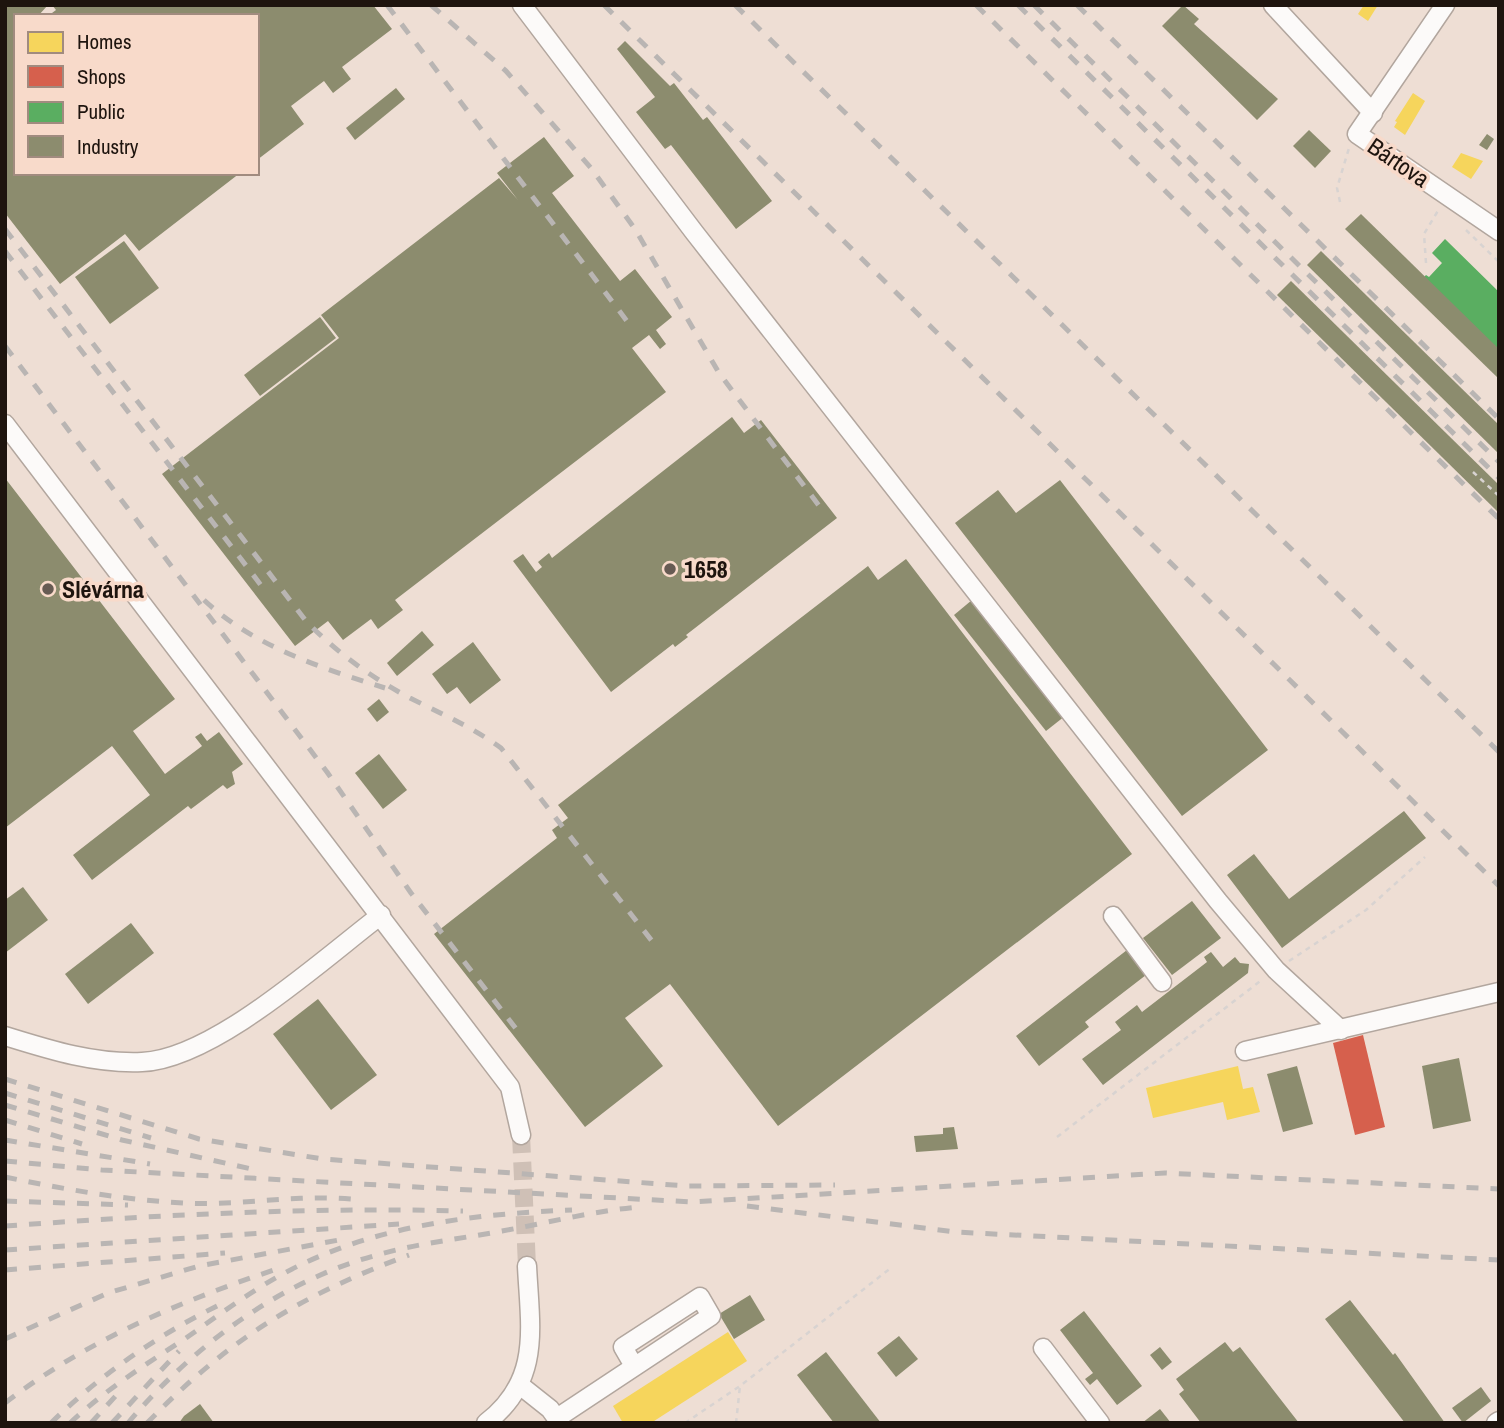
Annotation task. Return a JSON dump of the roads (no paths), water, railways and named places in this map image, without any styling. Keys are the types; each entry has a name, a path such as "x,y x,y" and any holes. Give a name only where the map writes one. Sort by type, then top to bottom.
{"street":[{"path":"522,5 694,232 1218,901 1276,970 1341,1030"},
{"path":"1273,5 1373,113"},
{"name":"Bártova","path":"1445,5 1357,134 1442,200 1499,231"},
{"path":"5,424 510,1087 521,1135"},
{"path":"5,1036 93,1060 144,1063 190,1050 246,1017 381,915"},
{"path":"1113,916 1162,982"},
{"path":"1245,1051 1499,992"},
{"path":"486,1423 505,1408 521,1385 530,1341 527,1266"},
{"path":"521,1385 559,1420 711,1315 700,1297 622,1347 634,1366"},
{"path":"1043,1348 1100,1423"}],"tunnel":[{"path":"521,1135 527,1266"}],"railway":[{"path":"387,5 633,329"},
{"path":"431,5 506,71 591,168 635,229 719,373 823,511"},
{"path":"604,5 1499,886"},
{"path":"735,5 1499,752"},
{"path":"976,5 1499,519"},
{"path":"1018,5 1499,478"},
{"path":"1034,5 1499,462"},
{"path":"1077,5 1499,419"},
{"path":"5,229 306,621 342,654 368,673 501,748 652,941"},
{"path":"5,251 267,593"},
{"path":"5,346 327,772 411,893 517,1030"},
{"path":"204,600 223,616 266,643 289,654 385,688"},
{"path":"5,1079 199,1139 323,1159 687,1186 835,1185"},
{"path":"5,1093 151,1138"},
{"path":"5,1105 122,1140 256,1170"},
{"path":"5,1120 82,1144"},
{"path":"5,1140 150,1164"},
{"path":"5,1161 102,1170 692,1202 1165,1173 1499,1189"},
{"path":"5,1177 94,1193 184,1203 316,1198 360,1200"},
{"path":"5,1201 128,1205"},
{"path":"747,1206 956,1232 1499,1260"},
{"path":"128,1423 180,1368 240,1320 306,1282 341,1267 408,1247 639,1207"},
{"path":"70,1423 126,1378 243,1298 313,1259 349,1245 421,1226 496,1215 572,1210"},
{"path":"5,1226 234,1213 463,1211"},
{"path":"5,1250 399,1224"},
{"path":"5,1339 108,1293 199,1266 339,1240"},
{"path":"5,1270 225,1253"},
{"path":"147,1423 207,1367 268,1323 333,1287 409,1255"},
{"path":"5,1403 36,1380 102,1341 172,1308 280,1268"},
{"path":"51,1423 91,1387 133,1355 225,1302"},
{"path":"112,1423 179,1351"},
{"path":"91,1423 122,1389"}],"place":[{"name":"1658","path":"670,569"},
{"name":"Slévárna","path":"48,589"}]}
